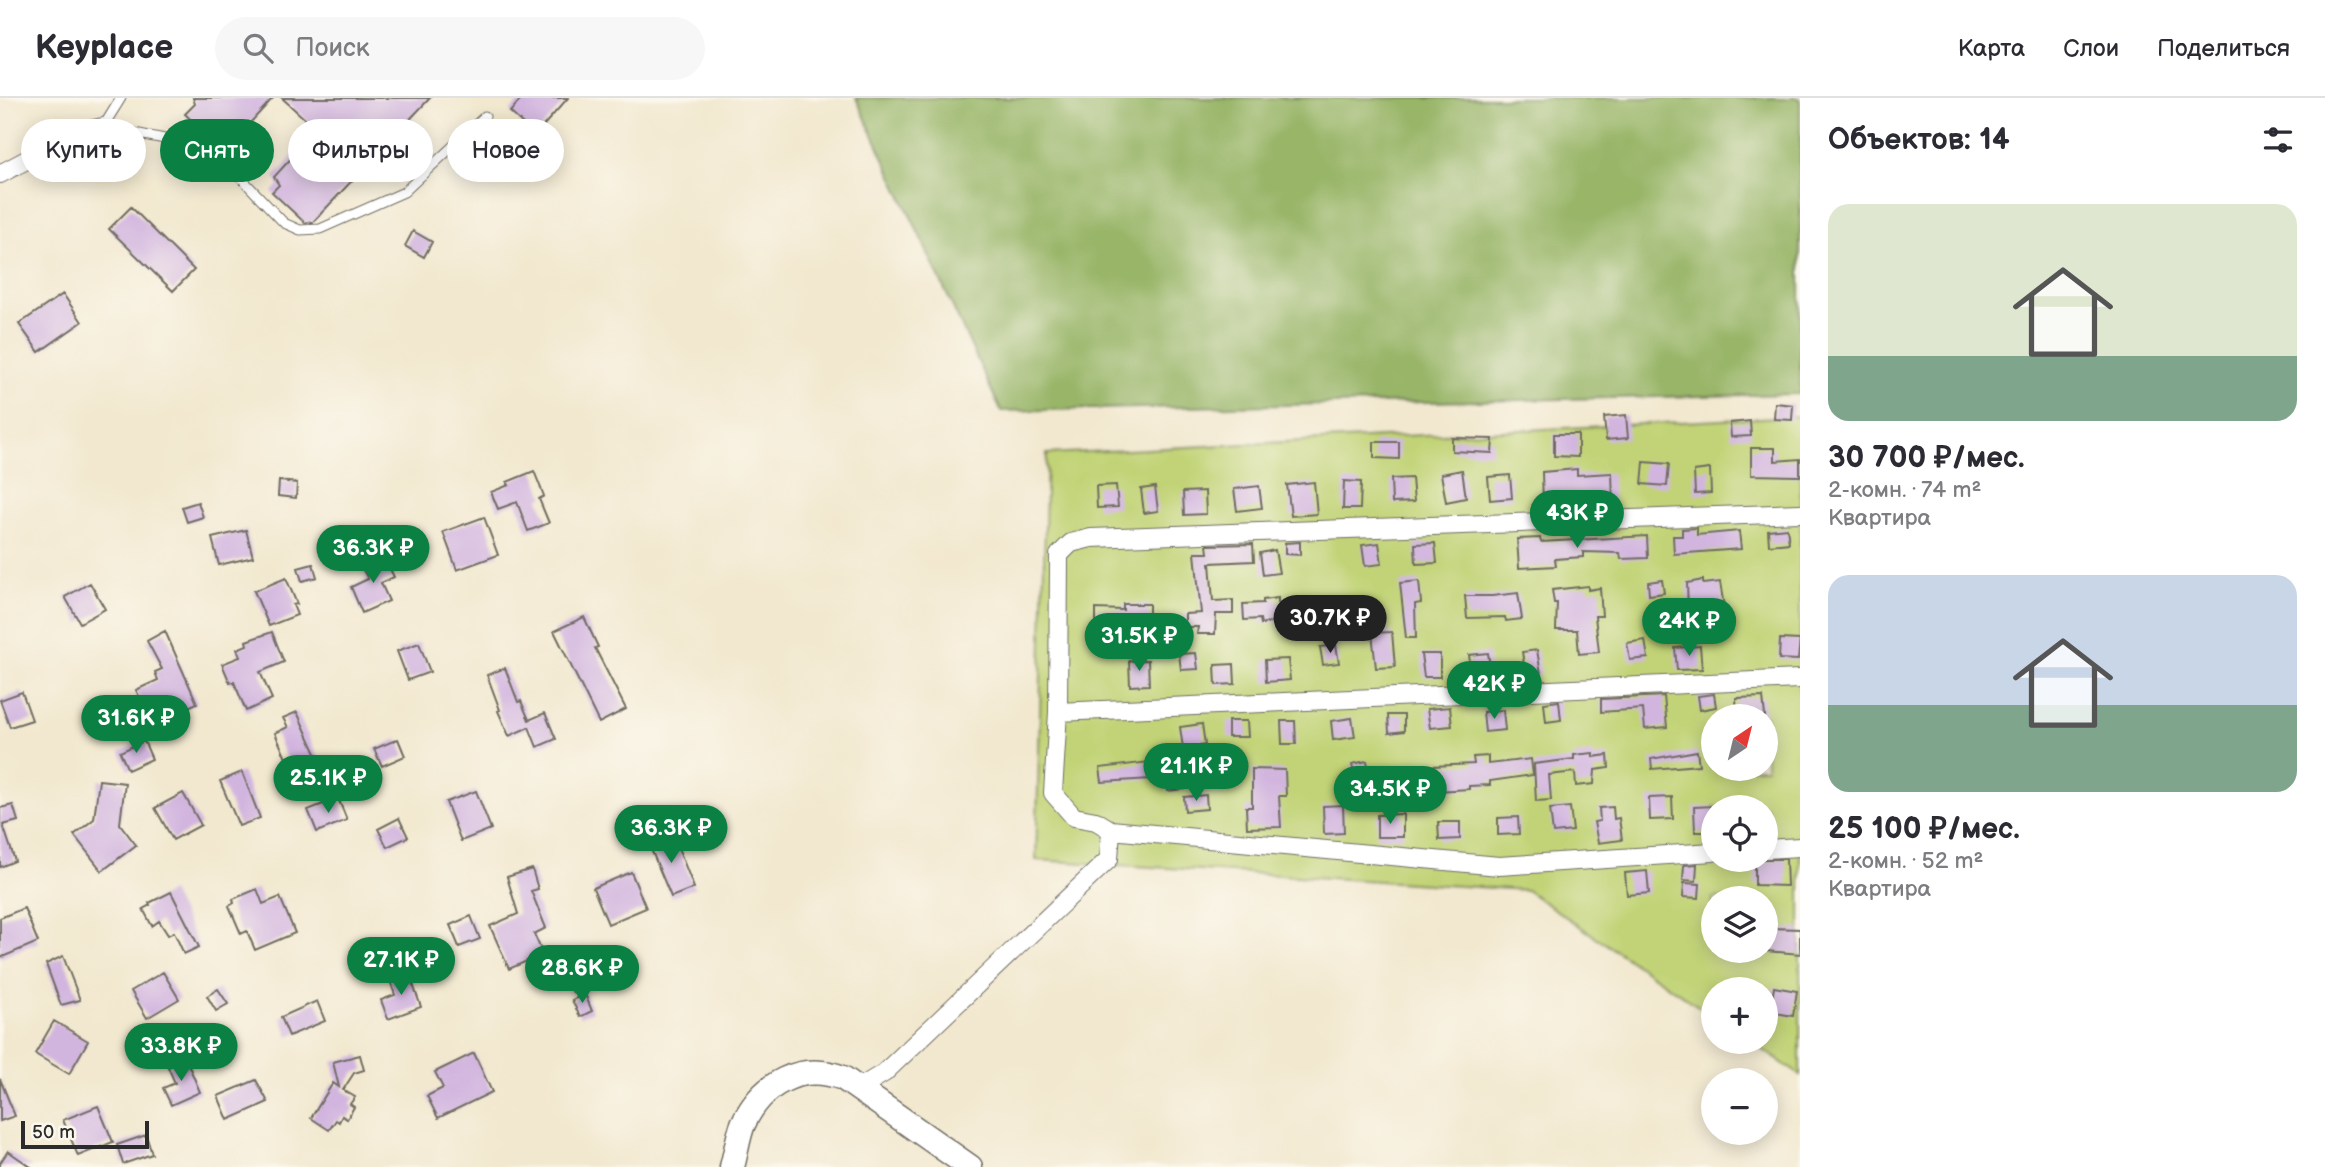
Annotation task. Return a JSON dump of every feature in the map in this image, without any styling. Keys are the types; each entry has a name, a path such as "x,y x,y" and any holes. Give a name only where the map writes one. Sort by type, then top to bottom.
{"street":[{"path":"0,174 21,163"},
{"path":"1701,853 1499,866 1111,830 1096,821 1073,817 1053,793 1058,712 1059,555 1071,543 1091,538 1800,513"},
{"path":"1058,712 1800,679"},
{"path":"859,1088 884,1073 1109,859 1111,830"},
{"path":"1778,848 1800,847"},
{"path":"733,1167 743,1124 771,1086 793,1074 813,1071 829,1072 843,1078 970,1167"}],"lane":[{"path":"108,119 121,98"},
{"path":"146,135 203,149 227,163 284,223 300,230 320,229 404,191 485,116"}],"green space":[{"path":"856,98 1800,98 1800,394 1001,411"},
{"path":"1800,416 1800,1075 1769,1054 1778,1054 1778,977 1701,977 1701,1008 1526,890 1036,860 1047,454"}],"building":[{"path":"193,98 273,98 254,119 190,119 185,114 195,104"},
{"path":"282,98 430,98 410,119 305,119"},
{"path":"522,98 568,98 549,119 518,119 510,112"},
{"path":"288,162 288,182 351,182 313,222 305,223 272,192 279,185 274,177"},
{"path":"131,207 194,270 173,291 109,229"},
{"path":"413,231 432,242 424,257 405,246"},
{"path":"63,294 82,322 39,352 19,324"},
{"path":"1775,403 1793,405 1792,420 1774,419"},
{"path":"1626,415 1628,438 1606,440 1604,417"},
{"path":"1750,421 1751,436 1731,437 1730,423"},
{"path":"1554,434 1578,434 1578,457 1554,456"},
{"path":"1452,438 1493,439 1492,453 1452,451"},
{"path":"1374,442 1399,442 1399,459 1374,458"},
{"path":"1751,448 1775,448 1775,461 1800,459 1800,476 1751,475"},
{"path":"1644,462 1669,464 1667,486 1642,484"},
{"path":"1577,469 1577,475 1612,473 1613,501 1543,504 1542,472"},
{"path":"1710,469 1711,493 1695,494 1694,471"},
{"path":"1462,470 1466,498 1446,502 1441,474"},
{"path":"534,471 544,496 539,499 549,523 528,531 517,502 498,509 491,492"},
{"path":"1510,475 1512,498 1490,500 1488,477"},
{"path":"1412,478 1414,502 1392,503 1391,479"},
{"path":"279,481 297,483 296,498 278,496"},
{"path":"1344,481 1361,482 1360,509 1343,509"},
{"path":"1314,482 1317,514 1291,516 1287,485"},
{"path":"1116,485 1118,507 1097,508 1096,486"},
{"path":"1259,486 1262,508 1237,511 1234,489"},
{"path":"1155,487 1158,511 1144,513 1141,489"},
{"path":"1205,491 1206,514 1184,515 1183,492"},
{"path":"198,502 203,517 187,522 182,507"},
{"path":"484,517 498,555 457,570 443,532"},
{"path":"1697,528 1697,535 1739,531 1741,549 1674,554 1673,536 1682,536 1682,529"},
{"path":"1787,528 1789,543 1769,545 1768,530"},
{"path":"246,530 253,557 219,565 212,538"},
{"path":"1647,536 1648,558 1621,559 1620,553 1583,552 1583,557 1555,559 1556,566 1519,568 1517,539 1540,538 1541,542"},
{"path":"1300,542 1300,555 1285,554 1285,543"},
{"path":"1379,543 1382,564 1365,566 1362,545"},
{"path":"1435,543 1437,563 1416,564 1415,544"},
{"path":"1253,544 1254,561 1210,563 1213,601 1233,600 1233,614 1216,614 1215,634 1197,634 1198,627 1185,627 1185,614 1201,613 1195,553 1208,553 1207,545"},
{"path":"1275,550 1279,573 1263,575 1260,553"},
{"path":"383,555 394,577 381,583 389,601 362,613 351,587 368,579 361,566"},
{"path":"313,564 317,577 302,581 298,568"},
{"path":"286,578 297,604 293,605 297,615 269,626 254,591"},
{"path":"1662,580 1664,593 1649,595 1648,582"},
{"path":"1703,580 1703,584 1720,582 1724,607 1688,610 1687,583"},
{"path":"1419,581 1421,603 1415,604 1416,638 1406,638 1400,583"},
{"path":"90,583 105,609 80,623 65,597"},
{"path":"1588,586 1588,590 1600,588 1602,616 1595,616 1599,652 1579,654 1577,630 1556,630 1557,603 1554,603 1552,590"},
{"path":"1518,593 1522,619 1506,621 1505,617 1467,618 1465,596"},
{"path":"1278,598 1278,603 1295,601 1294,625 1279,625 1279,621 1261,624 1260,619 1244,620 1243,604 1263,603 1263,600"},
{"path":"1123,604 1149,604 1149,630 1131,630 1131,625 1096,625 1096,609 1123,610"},
{"path":"584,617 598,647 595,648 626,709 599,723 554,631"},
{"path":"165,631 197,703 152,724 136,690 158,680 155,672 162,669 147,641"},
{"path":"272,632 284,662 260,672 272,699 246,711 234,682 230,683 222,664 240,657 237,649 247,645 246,641"},
{"path":"1392,632 1395,667 1376,668 1372,633"},
{"path":"1780,639 1800,640 1798,660 1779,659"},
{"path":"1645,640 1648,658 1630,660 1627,643"},
{"path":"419,643 430,672 408,680 397,651"},
{"path":"1336,645 1339,663 1323,665 1320,647"},
{"path":"1700,646 1702,669 1677,670 1675,648"},
{"path":"1537,650 1541,674 1526,676 1522,652"},
{"path":"1196,653 1198,669 1181,670 1179,654"},
{"path":"1488,653 1491,674 1472,677 1469,655"},
{"path":"1421,654 1440,654 1440,677 1424,677"},
{"path":"1288,659 1290,680 1266,682 1265,660"},
{"path":"1148,660 1149,685 1130,686 1129,661"},
{"path":"1234,664 1235,684 1216,685 1215,665"},
{"path":"505,668 518,702 521,701 529,720 545,713 556,739 537,747 529,727 509,736 487,675"},
{"path":"22,692 32,720 10,727 0,700"},
{"path":"1714,694 1716,704 1701,704 1700,710 1698,696"},
{"path":"1664,696 1667,727 1645,729 1643,709 1601,712 1601,699"},
{"path":"1763,697 1764,704 1736,704 1736,698"},
{"path":"1559,701 1561,720 1546,722 1544,703"},
{"path":"1450,707 1452,726 1430,728 1427,709"},
{"path":"1503,710 1505,730 1485,732 1483,712"},
{"path":"297,712 318,758 291,770 275,733 288,727 283,718"},
{"path":"1388,715 1404,715 1404,731 1389,733"},
{"path":"1352,718 1355,737 1333,740 1331,721"},
{"path":"1228,721 1247,721 1248,737 1228,737"},
{"path":"1281,721 1295,721 1296,744 1282,744"},
{"path":"1202,724 1205,745 1183,748 1180,727"},
{"path":"398,739 405,756 382,766 374,749"},
{"path":"144,741 152,759 128,770 120,752"},
{"path":"1697,751 1699,765 1652,769 1651,759"},
{"path":"1593,753 1593,757 1608,755 1609,768 1595,770 1594,784 1576,786 1575,772 1549,775 1551,800 1536,801 1534,764 1574,759 1574,755"},
{"path":"1488,756 1488,764 1531,759 1533,775 1490,781 1490,785 1469,786 1469,789 1437,791 1432,766 1474,764 1473,757"},
{"path":"1367,761 1370,776 1355,779 1352,764"},
{"path":"1149,762 1151,779 1102,782 1100,768"},
{"path":"1252,769 1285,770 1286,796 1279,796 1281,827 1247,828 1246,807 1252,807"},
{"path":"242,772 260,818 239,826 220,781"},
{"path":"1184,774 1185,789 1168,791 1166,776"},
{"path":"99,780 125,783 120,824 136,845 102,871 74,835 94,819"},
{"path":"476,791 491,829 461,841 446,802"},
{"path":"183,793 201,825 173,840 155,808"},
{"path":"1206,795 1207,809 1185,811 1184,797"},
{"path":"1672,797 1673,819 1650,820 1649,798"},
{"path":"338,798 347,820 317,832 308,810"},
{"path":"13,805 18,821 3,825 15,861 0,867 0,808"},
{"path":"1343,805 1344,833 1324,834 1323,806"},
{"path":"1570,807 1573,831 1553,833 1550,809"},
{"path":"1613,807 1614,819 1619,818 1622,840 1598,843 1594,822 1600,821 1599,808"},
{"path":"1694,807 1701,807 1701,832 1695,832"},
{"path":"1403,814 1403,837 1377,837 1377,815"},
{"path":"1518,817 1519,834 1498,835 1498,818"},
{"path":"399,818 408,837 387,847 378,829"},
{"path":"1438,822 1460,822 1460,839 1439,840"},
{"path":"672,832 694,888 671,897 648,842"},
{"path":"1778,859 1786,859 1787,886 1755,885 1755,872 1778,872"},
{"path":"1697,864 1696,881 1683,880 1684,865"},
{"path":"532,869 538,889 531,891 546,928 534,934 543,954 509,969 490,926 518,914 507,877"},
{"path":"1647,871 1649,893 1627,895 1625,873"},
{"path":"631,872 646,908 608,924 593,888"},
{"path":"1684,883 1700,884 1699,898 1683,897"},
{"path":"257,889 263,904 280,897 295,933 255,950 247,931 241,934 229,906 234,903 233,899"},
{"path":"171,892 199,947 184,954 174,932 168,935 159,921 152,926 143,909"},
{"path":"24,908 38,942 0,958 0,918"},
{"path":"471,916 480,939 459,947 450,925"},
{"path":"1778,928 1800,929 1800,954 1778,952"},
{"path":"63,956 80,1000 61,1005 46,964"},
{"path":"576,963 588,982 573,992 561,973"},
{"path":"163,972 179,999 147,1018 131,991"},
{"path":"409,973 421,1007 388,1019 381,1000 395,995 390,980"},
{"path":"1778,988 1797,991 1793,1016 1778,1013"},
{"path":"218,989 228,1004 216,1011 207,996"},
{"path":"585,994 592,1011 580,1017 572,1000"},
{"path":"317,1001 325,1021 289,1036 281,1017"},
{"path":"54,1021 88,1041 69,1074 35,1054"},
{"path":"474,1053 492,1092 438,1118 427,1096 443,1088 435,1072"},
{"path":"360,1055 364,1070 354,1073 343,1090 355,1097 350,1104 354,1107 347,1119 342,1116 329,1130 311,1118 333,1083 339,1087 333,1062"},
{"path":"186,1059 200,1092 171,1105 163,1088 175,1083 168,1067"},
{"path":"0,1079 15,1116 0,1121"},
{"path":"256,1080 268,1102 228,1120 218,1096"},
{"path":"98,1106 113,1142 78,1156 63,1120"},
{"path":"146,1135 152,1154 123,1164 117,1145"},
{"path":"8,1151 31,1167 0,1167"}]}
